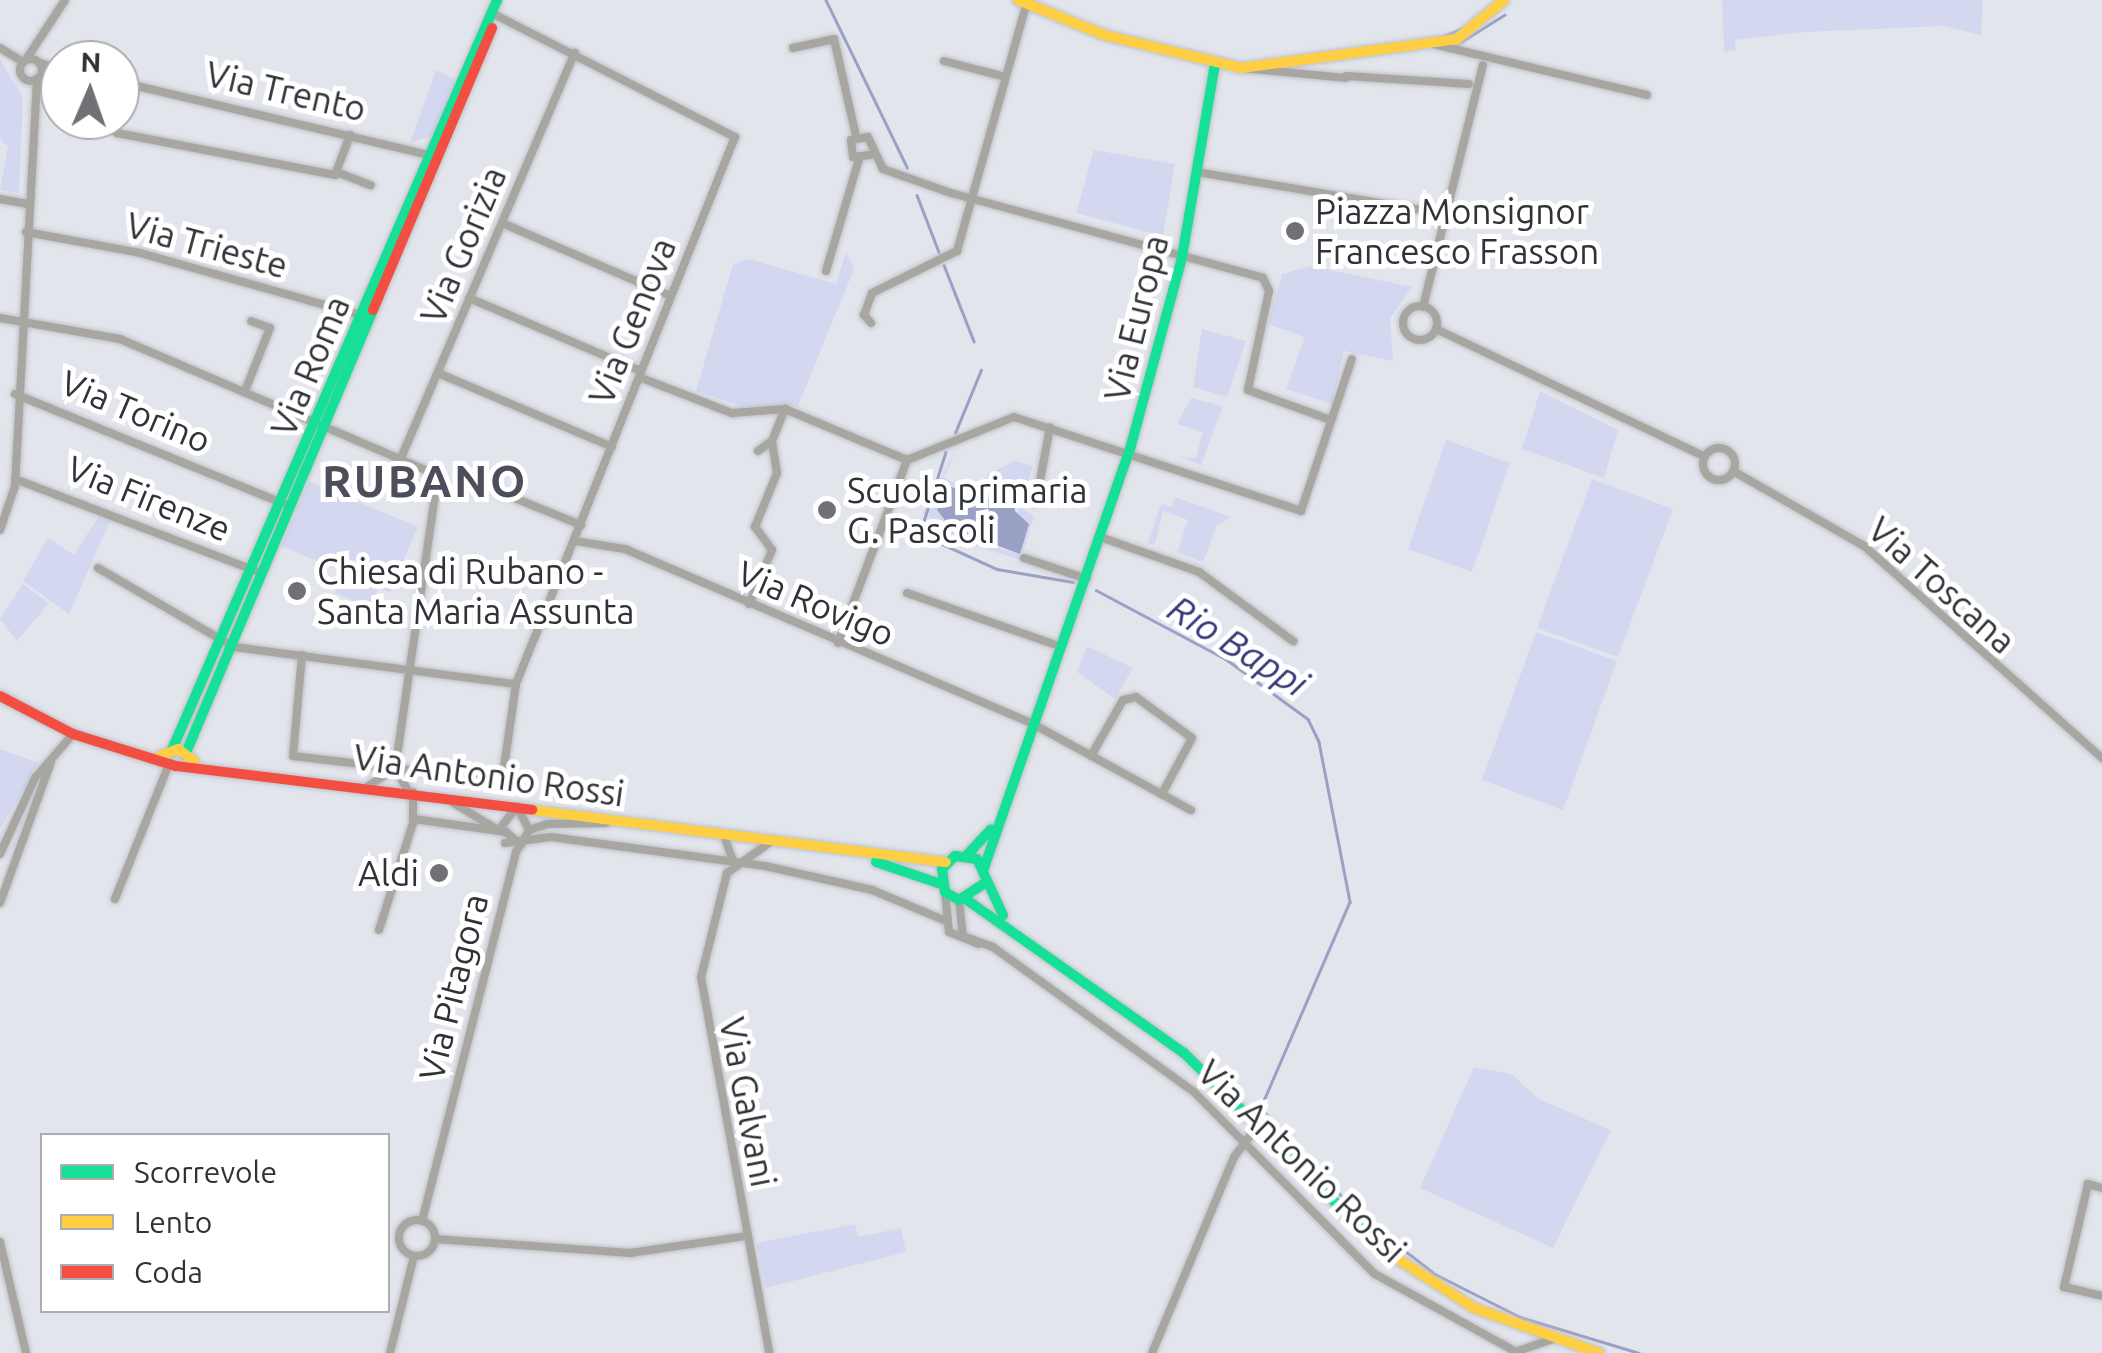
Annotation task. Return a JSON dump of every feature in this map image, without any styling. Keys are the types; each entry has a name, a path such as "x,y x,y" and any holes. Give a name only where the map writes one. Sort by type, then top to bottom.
{"street":[{"path":"0,530 15,479 18,320 33,92 28,66 33,44 64,0"},
{"name":"Via Roma","path":"175,760 500,0"},
{"path":"1241,68 1433,44 1482,25 1504,0"},
{"path":"871,323 864,315 872,293 952,254 973,201 1022,3 1215,64 1470,84"},
{"path":"495,14 575,53"},
{"path":"793,48 834,39 856,136 849,152 859,159"},
{"path":"1433,44 1647,95"},
{"path":"0,48 39,76"},
{"name":"Via Genova","path":"497,785 516,684 734,137 575,53"},
{"name":"Via Gorizia","path":"401,458 575,53"},
{"path":"944,61 1005,77"},
{"name":"Via Europa","path":"984,868 991,828 1103,538 1130,449 1182,257 1215,64"},
{"path":"1436,329 1423,307 1483,65"},
{"path":"28,66 40,68"},
{"path":"28,66 39,76"},
{"path":"33,92 39,76"},
{"name":"Via Trento","path":"140,87 435,157"},
{"path":"339,173 350,135"},
{"path":"856,136 868,137 870,154 883,168 973,201 1268,284 1244,380 1248,390 1331,420"},
{"path":"140,137 339,173 371,185"},
{"path":"826,270 859,159 870,154"},
{"path":"1196,172 1446,214"},
{"path":"0,199 27,204"},
{"path":"502,222 671,296"},
{"name":"Via Trieste","path":"26,232 140,253 366,317"},
{"path":"469,298 732,413 785,410 907,460"},
{"name":"Via Toscana","path":"1423,307 1404,317 1406,334 1424,340 1436,329 1704,456 1714,479 1734,471"},
{"path":"0,318 120,339 438,476 408,668 397,772 386,788"},
{"path":"245,391 270,328 251,321"},
{"path":"838,643 907,460 1005,416 1130,449 1301,511 1352,358"},
{"path":"438,373 612,447"},
{"name":"Via Torino","path":"15,394 286,504"},
{"path":"758,451 772,440 785,410"},
{"path":"1036,502 1050,427"},
{"path":"749,604 772,550 756,528 776,473 772,440"},
{"name":"Via Toscana","path":"1704,456 1724,448 1734,471 1864,546 2102,758"},
{"name":"Via Firenze","path":"15,479 257,571"},
{"path":"496,492 581,525"},
{"path":"1103,538 1198,572 1293,641"},
{"name":"Via Rovigo","path":"575,541 625,549 1033,724 1192,810"},
{"path":"1024,558 1086,584"},
{"path":"98,568 226,644 516,684"},
{"path":"907,593 1062,647"},
{"name":"Via Antonio Rossi","path":"302,654 293,756 497,785"},
{"name":"Via Antonio Rossi","path":"0,696 73,734 175,760 858,856 946,862 967,855"},
{"path":"1092,756 1123,700 1136,697 1192,738 1162,794"},
{"path":"0,854 51,762 73,734"},
{"path":"116,899 175,760"},
{"path":"0,903 51,762"},
{"path":"368,786 397,772"},
{"path":"379,930 414,819 411,792 397,772"},
{"name":"Via Pitagora","path":"422,1221 512,864 498,831 445,796"},
{"path":"520,846 498,831 517,807 529,830"},
{"name":"Via Antonio Rossi","path":"414,819 498,831"},
{"path":"529,830 619,821"},
{"name":"Via Europa","path":"967,855 991,828"},
{"path":"512,864 529,830"},
{"path":"724,835 734,864 773,842"},
{"name":"Via Antonio Rossi","path":"505,843 520,846 550,837 734,864 872,890 946,920 956,940 983,943"},
{"path":"967,855 984,868"},
{"name":"Via Antonio Rossi","path":"858,856 943,888 1008,922 1184,1053 1260,1123 1384,1252 1499,1320 1599,1353"},
{"path":"946,862 946,920"},
{"name":"Via Galvani","path":"734,864 701,1003 769,1353"},
{"name":"Via Antonio Rossi","path":"984,868 985,883 1008,922"},
{"path":"963,900 985,883"},
{"name":"Via Antonio Rossi","path":"963,900 956,930 983,943 1156,1061 1246,1139 1375,1274 1495,1346 1517,1351"},
{"path":"1152,1353 1246,1139 1260,1123"},
{"path":"2102,1188 2088,1184 2064,1287 2102,1296"},
{"path":"390,1230 400,1233 422,1221 434,1238"},
{"path":"400,1233 414,1256"},
{"path":"390,1353 414,1256 434,1238 630,1253 746,1236"},
{"path":"0,1242 26,1353"},
{"path":"1495,1346 1499,1320"},
{"path":"1513,1326 1517,1351 1552,1339"}],"shaded area":[{"path":"1722,0 1983,0 1981,35 1944,26 1804,32 1735,40 1736,50 1724,52"},
{"path":"0,59 23,98 19,193 0,190 8,147 0,139"},
{"path":"436,70 457,80 434,135 410,143"},
{"path":"1094,150 1175,164 1163,236 1076,213"},
{"path":"846,252 854,269 798,406 745,407 696,391 733,264 749,259 836,284"},
{"path":"1311,266 1412,287 1390,318 1393,361 1344,351 1332,404 1286,389 1305,337 1268,324 1282,274"},
{"path":"1202,329 1246,341 1227,397 1193,387"},
{"path":"1540,391 1618,430 1604,478 1522,449"},
{"path":"1191,398 1223,406 1201,465 1179,457 1196,458 1203,432 1177,424"},
{"path":"1446,440 1510,463 1472,572 1408,549"},
{"path":"957,447 944,478 975,492 946,486 967,539 1020,554 1017,502 978,493 988,474 1015,461 1033,466 1020,507 1034,516 1021,560 963,542 923,513"},
{"path":"1592,479 1673,509 1618,657 1537,628"},
{"path":"309,481 418,527 390,592 378,588 370,608 335,593 343,572 281,546"},
{"path":"946,485 980,498 1014,495 1015,511 1029,524 1020,554 952,529 937,510"},
{"path":"1175,497 1231,517 1217,525 1203,562 1177,552 1188,520 1163,511 1155,545 1148,543 1161,504 1172,507"},
{"path":"100,514 111,519 69,614 23,581 48,538 74,555"},
{"path":"23,584 49,603 17,641 0,619"},
{"path":"1536,632 1617,661 1563,810 1482,780"},
{"path":"1087,646 1133,668 1115,699 1077,672"},
{"path":"0,749 39,763 0,829"},
{"path":"1474,1067 1511,1074 1539,1099 1611,1130 1553,1248 1420,1188"},
{"path":"855,1224 858,1237 901,1228 906,1252 766,1288 757,1243"}],"waterway":[{"name":"Rio Bappi","path":"826,0 907,167"},
{"path":"1456,45 1504,15"},
{"path":"1444,36 1465,27"},
{"path":"917,195 939,252"},
{"name":"Rio Bappi","path":"944,265 974,341"},
{"name":"Rio Bappi","path":"955,433 981,370"},
{"name":"Rio Bappi","path":"946,452 920,534 997,569 1073,582"},
{"name":"Rio Bappi","path":"1096,590 1226,659 1308,719 1319,742 1350,902 1261,1108 1359,1215 1435,1274 1520,1317 1639,1353"}],"traffic: fast":[{"path":"171,752 497,0"},
{"path":"984,868 1130,449 1182,257 1215,64"},
{"path":"185,755 373,310"},
{"path":"967,855 991,829"},
{"path":"985,883 959,900 945,892 942,869 955,856 977,859 1003,915"},
{"path":"876,862 941,884"},
{"path":"967,900 1184,1053 1384,1250"}],"traffic: slow":[{"path":"1018,0 1104,35 1241,68 1457,39 1504,0"},
{"path":"160,756 178,749 194,761"},
{"path":"532,810 946,862"},
{"path":"1384,1250 1474,1308 1599,1353"}],"traffic: jam":[{"path":"373,310 492,28"},
{"path":"0,696 73,734 176,766 532,810"}],"place":[{"name":"Piazza Monsignor Francesco Frasson","path":"1295,231"},
{"name":"Scuola primaria G. Pascoli","path":"827,510"},
{"name":"Chiesa di Rubano - Santa Maria Assunta","path":"297,591"},
{"name":"Aldi","path":"439,873"}],"district":[{"name":"RUBANO","path":"425,481"}]}
